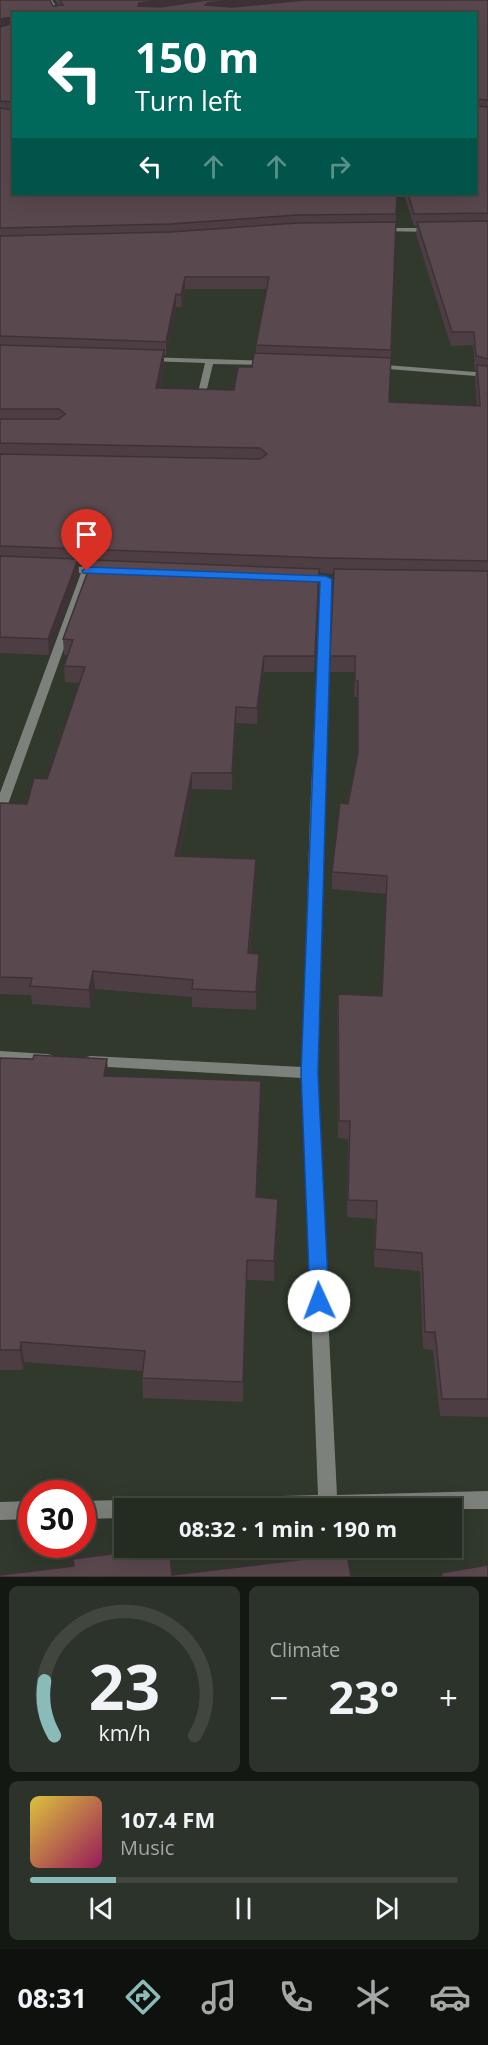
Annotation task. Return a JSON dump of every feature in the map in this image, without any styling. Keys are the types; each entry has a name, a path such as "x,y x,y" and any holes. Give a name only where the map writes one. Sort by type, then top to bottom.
{"street":[{"path":"369,230 440,230"},
{"path":"141,359 277,363"},
{"path":"201,397 210,361"},
{"path":"370,366 488,375"},
{"path":"55,569 111,572"},
{"path":"0,810 87,571"},
{"path":"326,579 309,1073 328,1498"},
{"path":"0,1056 309,1073"},
{"path":"462,1501 488,1500"},
{"path":"96,1510 114,1509"},
{"path":"0,1511 18,1510"}],"building":[{"path":"0,0 50,0 53,6 63,5 60,0 162,0 139,3 138,6 161,7 207,0 235,0 205,5 232,7 305,0 488,0 488,100 477,99 477,12 12,12 12,17 0,19"},
{"path":"12,24 12,102 0,101 0,27"},
{"path":"477,106 488,107 488,213 414,214 408,195 477,195"},
{"path":"0,108 12,110 12,195 397,195 396,214 297,215 170,224 0,228"},
{"path":"488,221 488,359 476,356 474,332 452,332 417,222"},
{"path":"396,222 391,350 256,345 269,277 185,277 181,295 176,294 166,342 0,336 0,236 170,232 297,223"},
{"path":"0,345 164,350 156,388 234,390 238,367 252,367 254,353 391,358 389,402 480,406 477,365 488,366 488,561 327,558 0,546 0,454 260,459 267,454 260,448 0,443 0,419 59,419 65,414 59,409 0,409"},
{"path":"0,556 78,559 48,639 0,637"},
{"path":"92,560 319,569 315,656 264,656 257,708 236,707 232,773 192,773 175,856 256,859 248,953 259,954 256,992 192,989 193,980 93,971 89,990 30,986 32,978 0,977 0,803 27,804 34,778 47,779 85,667 64,666 73,640 63,639"},
{"path":"334,569 488,571 488,1399 442,1399 435,1332 425,1332 422,1253 375,1249 377,1201 348,1200 350,1121 339,1121 338,994 382,996 387,876 332,872 340,803 348,804 358,753 358,681 355,681 355,656 330,656"},
{"path":"34,1055 107,1059 104,1076 261,1081 256,1197 278,1199 274,1261 247,1260 243,1382 142,1378 145,1351 21,1342 20,1350 0,1350 0,1058 33,1059"},
{"path":"114,1554 114,1558 170,1558 172,1575 314,1558 348,1558 351,1577 0,1577 0,1575 74,1566 73,1559 96,1558 96,1556"},
{"path":"488,1565 488,1577 442,1577 441,1573"}],"route":[{"path":"87,571 326,579 316,815 309,1073 319,1301"}]}
